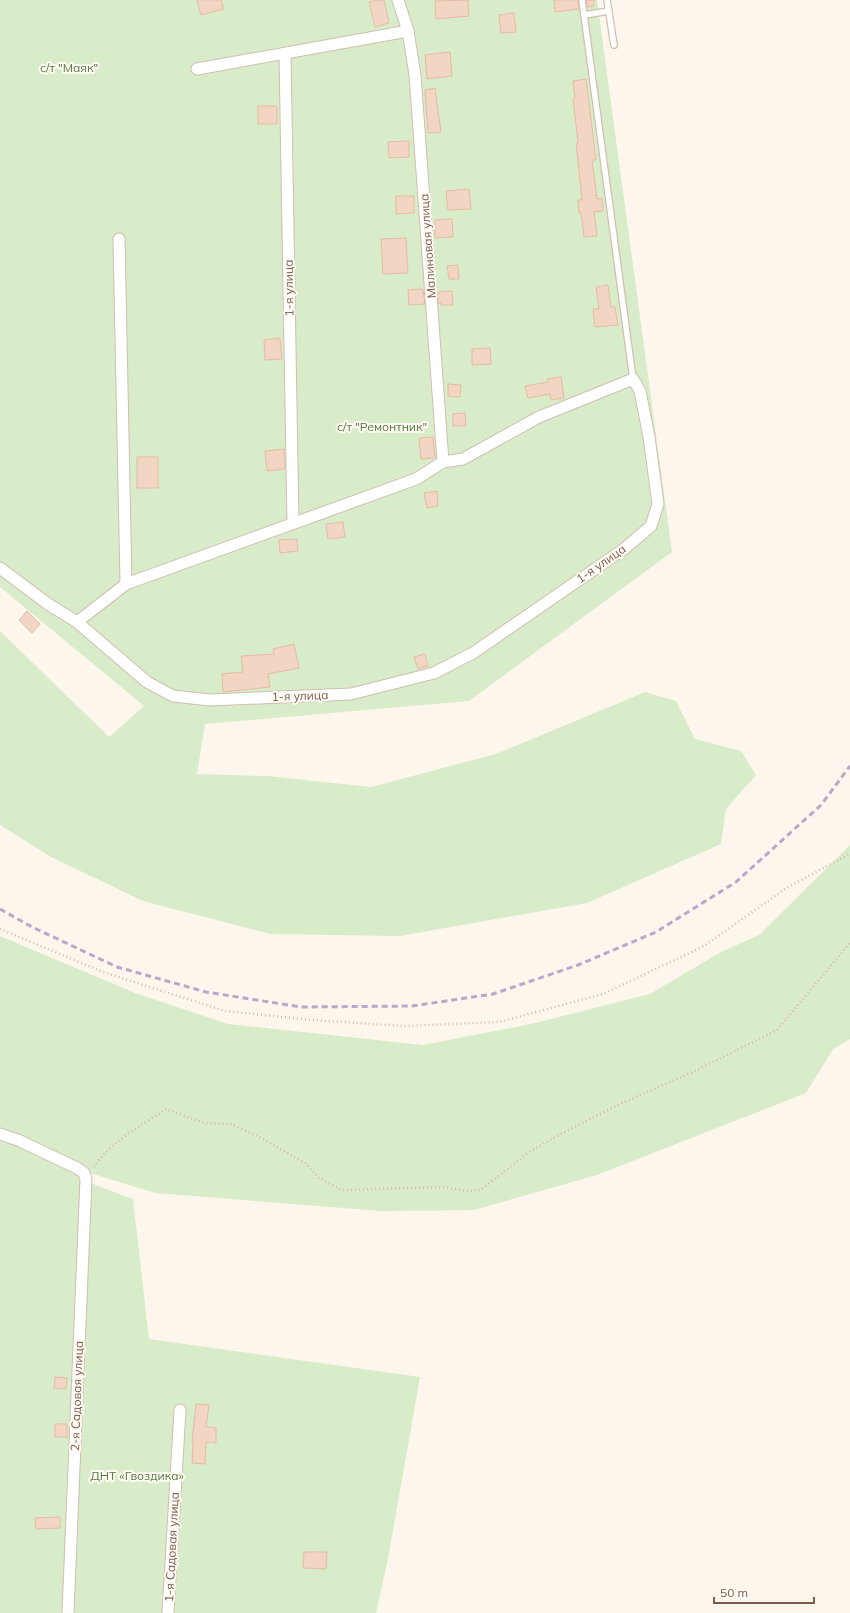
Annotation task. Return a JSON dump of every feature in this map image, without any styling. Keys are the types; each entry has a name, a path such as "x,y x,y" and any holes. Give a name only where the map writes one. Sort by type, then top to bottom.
{"street":[{"name":"Малиновая улица","path":"398,0 408,32 415,75 443,462"},
{"path":"197,69 408,32"},
{"name":"1-я улица","path":"285,54 293,523"},
{"path":"119,239 126,584"},
{"path":"77,622 126,584 416,479 443,462 463,459 539,417 632,379"},
{"name":"1-я улица","path":"0,568 48,604 77,622 147,682 174,696 210,700 351,694 434,673 473,653 624,549 651,526 658,504 649,437 640,391 632,379"},
{"path":"0,1134 18,1140 77,1168 84,1173 86,1179"},
{"name":"2-я Садовая улица","path":"68,1613 86,1179"},
{"name":"1-я Садовая улица","path":"168,1613 180,1410"}],"lane":[{"path":"582,0 632,379"},
{"path":"607,0 614,45"},
{"path":"584,15 609,11"}],"path":[{"path":"0,929 103,972 225,1011 312,1020 405,1026 499,1022 603,994 704,946 788,887 850,854"},
{"path":"86,1179 99,1159 126,1136 166,1109 204,1123 231,1124 262,1138 306,1163 319,1178 342,1190 444,1187 468,1191 481,1190 529,1152 570,1128 695,1071 777,1030 850,943"}],"green space":[{"name":"с/т \"Ремонтник\"","path":"0,0 597,0 672,552 469,701 205,724 197,774 267,776 371,787 496,754 645,692 676,701 695,739 741,751 756,775 726,809 721,844 587,903 400,936 270,934 143,901 51,857 0,825 0,631 109,737 144,706 0,587"},
{"name":"ДНТ «Гвоздика»","path":"850,845 850,1039 833,1049 806,1093 597,1175 474,1210 381,1211 155,1193 90,1173 82,1180 133,1199 149,1339 420,1377 388,1559 376,1613 0,1613 0,936 135,993 228,1024 423,1045 531,1024 650,994 721,952 759,935"}],"building":[{"path":"197,0 221,0 224,9 201,15"},
{"path":"384,0 389,23 375,27 369,2"},
{"path":"468,0 469,16 436,19 435,1"},
{"path":"554,0 578,0 579,9 555,12"},
{"path":"586,0 594,0 594,6 587,7"},
{"path":"514,13 516,32 501,33 499,15"},
{"path":"450,52 452,76 427,79 425,55"},
{"path":"586,79 596,160 592,160 597,199 602,198 603,211 594,212 597,236 584,237 578,200 582,200 576,143 578,143 573,98 575,98 573,81"},
{"path":"435,88 441,132 428,133 425,90"},
{"path":"258,106 277,106 277,124 258,124"},
{"path":"409,141 409,157 389,158 388,142"},
{"path":"469,189 471,209 448,210 446,191"},
{"path":"396,196 414,196 414,213 396,214"},
{"path":"452,219 453,237 435,238 435,220"},
{"path":"406,238 408,273 383,274 381,239"},
{"path":"458,265 459,279 449,279 447,266"},
{"path":"608,285 611,307 615,307 618,325 595,327 593,309 599,309 596,287"},
{"path":"423,289 425,304 409,305 408,290"},
{"path":"452,291 453,305 441,305 441,303 438,303 438,292"},
{"path":"280,338 282,359 265,360 264,340"},
{"path":"490,348 491,364 472,365 472,349"},
{"path":"561,377 564,398 551,400 550,394 528,398 525,386 548,382 547,379"},
{"path":"448,384 461,385 460,397 448,396"},
{"path":"465,413 466,426 453,426 453,414"},
{"path":"433,437 435,458 421,459 419,438"},
{"path":"284,449 285,469 267,471 265,451"},
{"path":"137,457 158,457 158,488 137,488"},
{"path":"437,491 438,506 427,508 424,493"},
{"path":"343,522 345,537 328,539 326,524"},
{"path":"297,539 298,551 280,553 279,540"},
{"path":"27,611 40,624 32,633 19,620"},
{"path":"294,644 299,668 268,674 270,687 223,692 222,674 243,672 241,656 274,654 273,649"},
{"path":"425,654 428,666 418,669 414,657"},
{"path":"55,1377 67,1378 66,1389 54,1388"},
{"path":"196,1404 209,1405 206,1427 216,1428 216,1443 206,1442 205,1464 192,1463 192,1441"},
{"path":"55,1424 67,1424 67,1437 55,1437"},
{"path":"60,1517 60,1528 36,1529 35,1518"},
{"path":"304,1552 327,1552 326,1569 303,1568"}],"railway":[{"path":"0,909 32,927 117,967 206,992 301,1007 412,1006 493,994 578,965 656,932 736,882 821,805 850,766"}],"park label":[{"name":"с/т \"Маяк\"","path":"69,68"}]}
